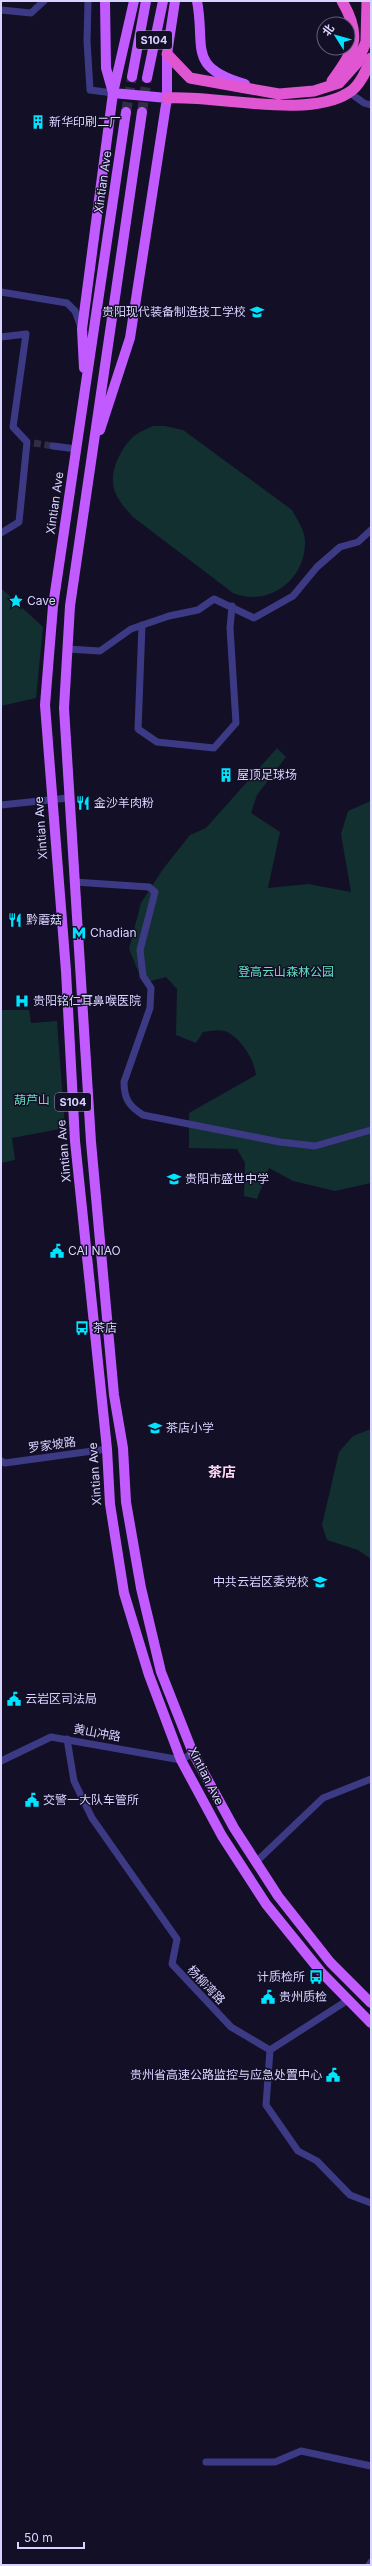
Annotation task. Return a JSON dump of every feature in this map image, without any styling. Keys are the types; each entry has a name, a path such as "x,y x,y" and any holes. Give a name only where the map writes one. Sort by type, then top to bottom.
{"highway":[{"path":"329,86 349,58 356,34 342,1"},
{"path":"167,54 190,78 279,94 314,91 339,83 357,62 366,42 366,1"},
{"path":"350,93 365,72 371,58"},
{"path":"167,98 192,97 299,106 326,104 350,93 371,75"}],"main road":[{"path":"105,1 106,68 113,93"},
{"path":"85,388 82,329 113,93 134,1"},
{"name":"S104","path":"132,77 146,1"},
{"name":"S104","path":"147,78 163,1"},
{"path":"91,459 130,338 167,98 167,54 176,1"},
{"path":"198,6 200,50 213,72 234,81 279,94"},
{"path":"113,93 167,98"},
{"name":"Xintian Ave","path":"126,112 53,606 45,705 66,971 75,1141 100,1397 107,1449 110,1504 124,1593 149,1675 181,1760 222,1836 266,1904 321,1972 371,2024"},
{"name":"Xintian Ave","path":"142,112 70,606 64,708 68,798 91,1142 114,1395 123,1448 126,1502 141,1588 161,1672 193,1753 234,1828 278,1896 330,1962 371,2003"}],"street":[{"path":"1,10 32,13 44,1"},
{"path":"88,1 87,41 90,90 113,93"},
{"path":"350,93 364,103 371,105"},
{"path":"1,292 67,303 75,310 82,329"},
{"path":"1,337 26,334 13,426 26,442 34,443"},
{"path":"1,533 19,522 26,442"},
{"path":"53,446 76,449"},
{"path":"67,649 100,651 131,629 169,616 198,610 214,599 232,606 254,618 293,596 317,567 340,547 358,542 371,530"},
{"path":"142,625 138,729 156,742 214,748 236,723 230,628 232,606"},
{"path":"1,805 68,798"},
{"path":"74,882 149,887 155,892 140,950 143,976 151,988 150,1008 124,1082 124,1093 129,1106 143,1115 280,1142 315,1146 371,1130"},
{"name":"罗家坡路","path":"2,1461 107,1449"},
{"name":"黄山冲路","path":"1,1761 51,1737 181,1760"},
{"name":"杨柳湾路","path":"67,1739 74,1781 92,1818 177,1939 172,1964 231,2027 270,2050"},
{"path":"181,1760 193,1753"},
{"path":"256,1862 323,1798 371,1779"},
{"path":"348,2000 270,2050 266,2105 298,2151 317,2161 350,2195 371,2203"},
{"path":"206,2462 275,2462 301,2451 371,2466"}],"green space":[{"path":"153,426 165,426 183,430 292,510 303,531 305,544 303,558 298,570 291,580 270,594 258,597 233,593 133,517 115,492 113,485 114,469 120,454 129,441 134,436"},
{"path":"1,588 43,627 36,698 1,706"},
{"name":"登高云山森林公园","path":"277,748 286,757 257,795 251,813 280,832 268,888 308,884 351,892 341,834 348,811 371,801 371,1183 335,1191 293,1181 269,1168 257,1199 244,1196 245,1163 237,1149 189,1148 189,1113 256,1075 250,1056 231,1034 223,1030 203,1032 196,1043 176,1035 177,989 166,977 143,983 129,949 141,903 163,869 190,835 206,828"},
{"name":"葫芦山","path":"1,1010 29,1010 31,1023 57,1021 65,1128 12,1138 15,1160 1,1163"},
{"path":"371,1429 371,1559 358,1550 327,1540 322,1525 339,1452 353,1436"}],"tunnel":[{"path":"126,112 132,77"},
{"path":"142,112 147,78"},
{"path":"34,443 53,446"}],"place":[{"name":"新华印刷二厂","path":"38,122"},
{"name":"贵阳现代装备制造技工学校","path":"257,312"},
{"name":"Cave","path":"16,601"},
{"name":"屋顶足球场","path":"226,775"},
{"name":"金沙羊肉粉","path":"83,803"},
{"name":"黔蘑菇","path":"15,920"},
{"name":"Chadian","path":"79,933"},
{"name":"贵阳铭仁耳鼻喉医院","path":"22,1001"},
{"name":"贵阳市盛世中学","path":"174,1179"},
{"name":"CAI NIAO","path":"57,1251"},
{"name":"茶店","path":"82,1328"},
{"name":"茶店小学","path":"155,1428"},
{"name":"中共云岩区委党校","path":"320,1582"},
{"name":"云岩区司法局","path":"14,1699"},
{"name":"交警一大队车管所","path":"32,1800"},
{"name":"计质检所","path":"316,1977"},
{"name":"贵州质检","path":"268,1997"},
{"name":"贵州省高速公路监控与应急处置中心","path":"333,2075"}],"district":[{"name":"茶店","path":"222,1472"}]}
